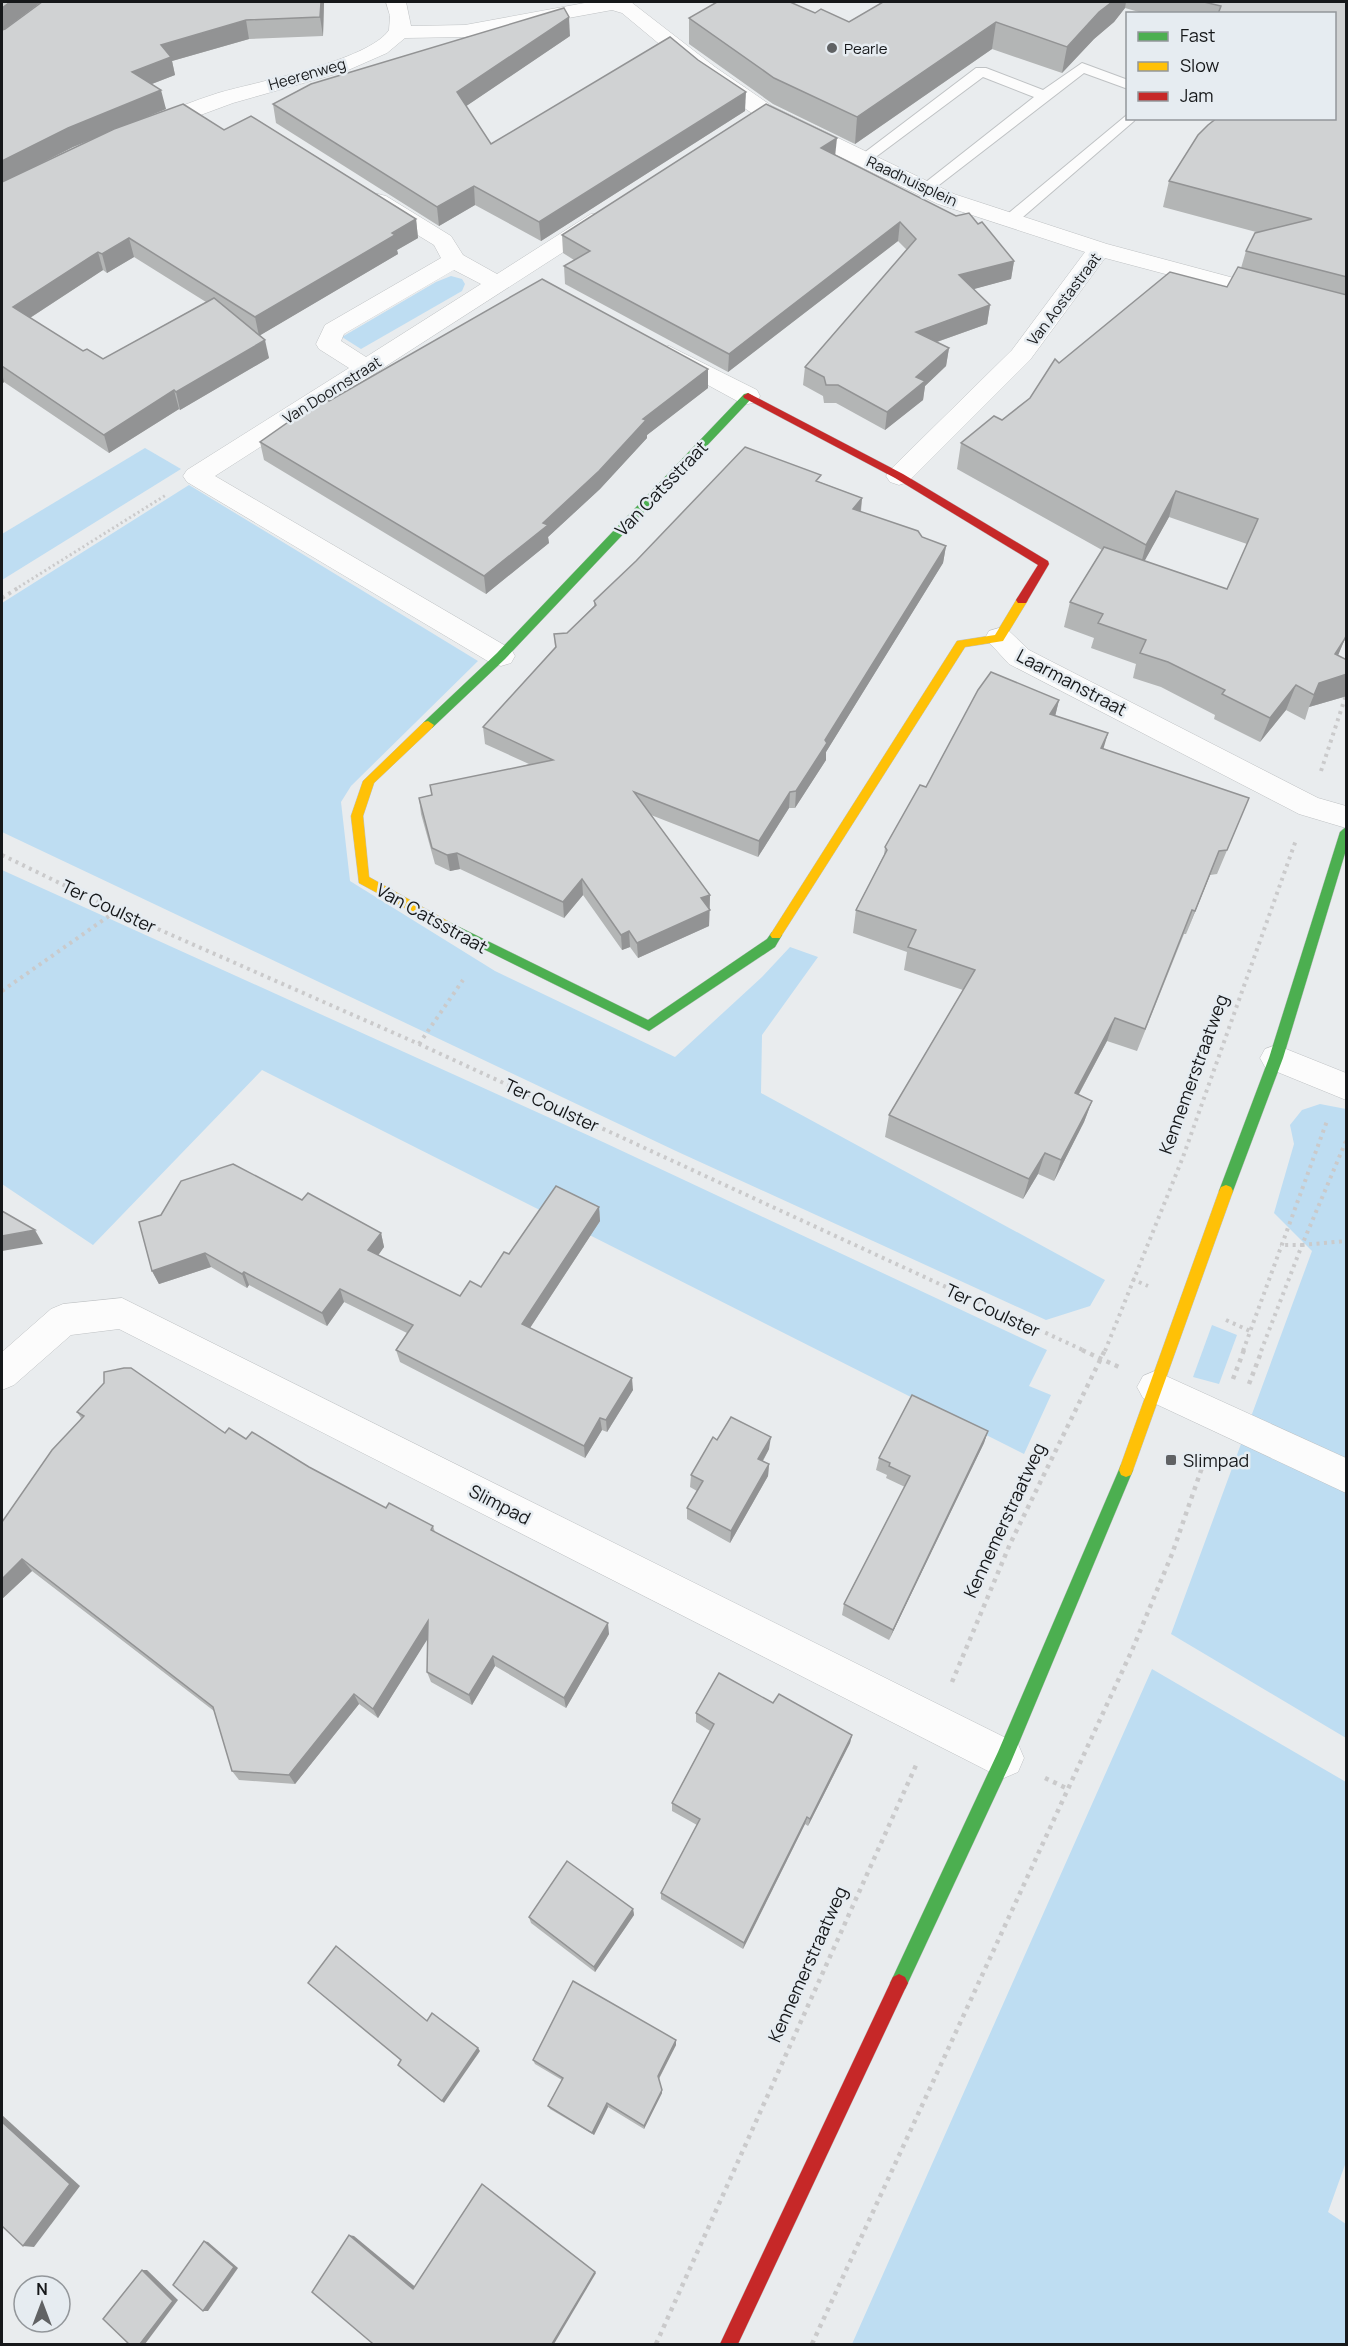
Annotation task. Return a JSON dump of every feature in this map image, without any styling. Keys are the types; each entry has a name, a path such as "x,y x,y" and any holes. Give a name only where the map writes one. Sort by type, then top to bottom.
{"street":[{"path":"396,2 402,21 398,32 465,31 617,2 629,9 707,72 764,111 744,124"},
{"name":"Heerenweg","path":"136,132 223,98 347,63 381,48 398,32"},
{"path":"223,98 241,112"},
{"name":"Raadhuisplein","path":"764,111 946,199 1099,249"},
{"path":"356,187 443,241 454,260 518,279"},
{"name":"Van Doornstraat","path":"196,476 367,368 518,279 616,207"},
{"name":"Van Aostastraat","path":"899,476 1021,355 1099,249 1347,315"},
{"path":"367,368 328,345 334,330 454,260"},
{"path":"654,345 899,476"},
{"name":"Van Catsstraat","path":"748,396 501,656 369,781 357,816 363,880 485,947 649,1026 771,943 960,644 999,638"},
{"path":"196,476 501,656"},
{"name":"Laarmanstraat","path":"899,476 1044,564 999,638 1019,657 1309,806 1347,817"},
{"path":"729,2344 1004,1758 1134,1450 1276,1058 1347,832"},
{"path":"1276,1058 1343,1086"},
{"name":"Slimpad","path":"2,1374 63,1320 122,1312 1004,1758"},
{"path":"1155,1387 1347,1476"}],"lane":[{"path":"925,189 1083,67 1126,84"},
{"path":"864,159 981,71 1045,96"},
{"path":"1010,220 1127,120"}],"path":[{"path":"2,598 196,476"},
{"name":"Kennemerstraatweg","path":"657,2344 935,1723 1010,1544 1102,1358 1183,1157 1347,695"},
{"name":"Ter Coulster","path":"2,855 117,911 419,1044 1102,1358"},
{"path":"2,991 117,911"},
{"path":"419,1044 485,947"},
{"path":"1227,1419 1280,1245 1343,1086"},
{"path":"812,2344 1133,1648 1227,1419 1347,1141"},
{"path":"1280,1245 1347,1241"}],"shaded area":[{"path":"451,276 462,279 465,284 462,291 361,349 342,337 436,282"},
{"path":"145,448 181,469 2,580 2,534"},
{"path":"189,485 478,661 351,786 341,802 350,881 495,971 675,1057 762,977 790,947 818,957 762,1035 761,1093 1105,1280 1090,1306 1046,1320 676,1151 2,832 2,603"},
{"path":"2,870 603,1142 1047,1350 1029,1386 1051,1395 1024,1454 262,1070 93,1245 2,1184"},
{"path":"1320,1104 1346,1109 1346,1738 1171,1634 1312,1251 1274,1213 1294,1144 1290,1125 1302,1110"},
{"path":"1212,1325 1237,1335 1219,1384 1193,1377"},
{"path":"1152,1669 1346,1782 1346,2162 1328,2212 1346,2224 1346,2344 852,2344"}],"building":[{"path":"2,2 10,2 2,8"},
{"path":"42,2 321,2 320,17 246,20 161,45 171,57 132,72 161,90 68,128 2,161 2,30"},
{"path":"717,2 790,2 815,13 821,9 849,22 883,2 1112,2 1099,12 1067,47 996,22 857,117 774,78 689,18"},
{"path":"1204,2 1347,2 1347,277 1246,251 1255,233 1312,219 1169,181 1198,135 1214,120 1336,120 1336,12 1219,12 1221,6"},
{"path":"564,8 569,17 457,92 491,144 670,37 698,60 746,92 539,222 474,186 437,207 273,104 311,84"},
{"path":"183,104 224,130 251,116 416,219 392,233 395,235 255,317 129,238 102,254 98,252 13,307 83,351 87,349 103,359 214,298 265,340 176,392 174,390 104,435 2,366 2,182 114,129"},
{"path":"766,104 837,138 821,148 956,216 969,213 978,224 982,222 1014,261 959,275 990,305 916,332 949,348 916,377 925,381 887,412 838,385 826,385 824,377 805,367 916,239 900,222 729,354 564,266 590,251 562,235"},
{"path":"1238,267 1347,295 1347,634 1335,654 1347,660 1347,674 1319,683 1314,695 1296,685 1270,718 1222,694 1225,690 1168,662 1140,653 1146,640 1098,623 1103,614 1070,602 1104,547 1227,589 1258,519 1176,491 1146,545 961,443 994,416 1002,420 1030,398 1055,359 1059,363 1170,272 1227,287"},
{"path":"542,279 708,369 643,419 646,420 599,471 543,523 548,525 484,576 260,442 324,397 329,401"},
{"path":"745,447 821,475 816,481 862,498 853,509 918,531 922,537 946,546 825,740 827,743 796,791 790,792 759,841 634,792 710,895 701,898 710,910 637,943 629,931 621,935 582,879 563,902 457,853 447,855 432,848 419,798 432,795 430,785 553,760 483,727 556,647 554,634 567,633 596,605 594,601 636,561"},
{"path":"991,672 1059,700 1050,714 1108,733 1101,748 1249,798 1227,850 1219,851 1195,911 1192,910 1145,1029 1115,1018 1075,1093 1092,1101 1061,1160 1045,1153 1029,1179 889,1115 975,970 908,947 916,930 856,910 887,850 885,847 920,785 926,787 978,690"},
{"path":"233,1164 302,1200 308,1193 381,1233 368,1250 460,1296 470,1281 481,1287 504,1252 509,1254 556,1186 599,1207 522,1324 632,1378 606,1420 600,1418 584,1446 396,1350 413,1325 340,1289 322,1313 244,1272 242,1274 205,1253 152,1271 139,1222 161,1215 181,1181"},
{"path":"2,1211 35,1230 2,1236"},
{"path":"131,1368 225,1433 229,1428 246,1439 252,1432 309,1467 386,1508 389,1503 433,1526 431,1530 608,1623 564,1698 493,1656 469,1695 427,1672 428,1621 373,1709 354,1694 289,1775 232,1771 213,1707 22,1559 2,1579 2,1522 52,1450 84,1416 77,1412 104,1383 104,1372"},
{"path":"912,1395 988,1431 893,1630 844,1604 910,1476 889,1466 890,1463 879,1458"},
{"path":"731,1417 771,1437 758,1459 769,1464 731,1531 687,1508 703,1481 691,1475 713,1437 717,1440"},
{"path":"719,1673 773,1703 779,1694 852,1735 810,1819 807,1817 744,1943 661,1893 700,1819 672,1803 714,1724 696,1713"},
{"path":"567,1861 633,1909 594,1967 529,1917"},
{"path":"336,1946 427,2021 432,2013 478,2048 442,2101 398,2065 401,2060 308,1983"},
{"path":"573,1981 676,2040 658,2076 662,2090 644,2126 607,2103 592,2133 548,2106 563,2078 533,2060"},
{"path":"2,2122 70,2184 23,2246 2,2226"},
{"path":"482,2184 595,2272 552,2344 370,2344 372,2343 312,2292 349,2235 413,2289"},
{"path":"204,2241 234,2267 203,2311 173,2285"},
{"path":"142,2270 173,2301 140,2344 129,2344 103,2319"}],"traffic: fast":[{"path":"428,725 501,656 748,396"},
{"path":"1226,1191 1276,1058 1346,832"},
{"path":"447,926 649,1026 771,943 776,935"},
{"path":"899,1983 1004,1758 1126,1470"}],"traffic: slow":[{"path":"776,935 961,644 999,638 1022,600"},
{"path":"428,725 369,781 357,816 363,880 447,926"},
{"path":"1126,1470 1226,1191"}],"traffic: jam":[{"path":"748,396 899,476 1044,564 1022,600"},
{"path":"729,2344 899,1983"}],"place":[{"name":"Pearle","path":"832,48"},
{"name":"Slimpad","path":"1171,1460"}]}
